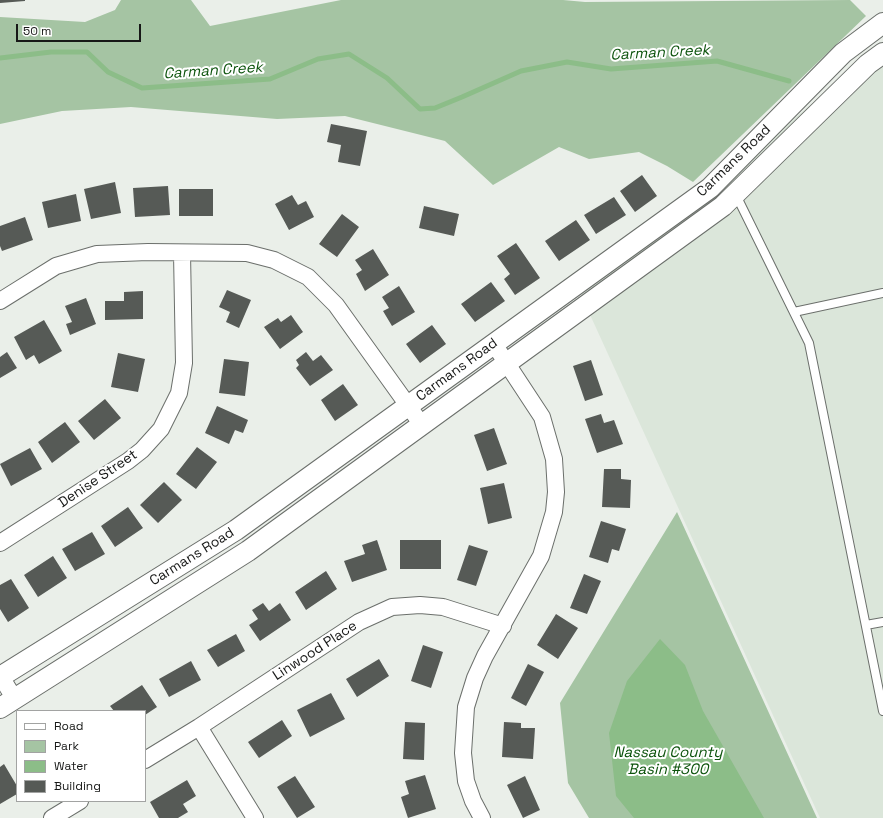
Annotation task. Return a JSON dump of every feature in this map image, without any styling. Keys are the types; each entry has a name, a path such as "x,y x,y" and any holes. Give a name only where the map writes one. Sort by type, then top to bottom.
{"street":[{"name":"Carmans Road","path":"0,676 236,530 710,188 843,53 883,23"},
{"name":"Carmans Road","path":"7,703 248,551 723,206 868,64 883,53"},
{"name":"Denise Street","path":"0,543 128,461 142,450 161,429 179,393 184,363 182,253"},
{"path":"0,301 56,266 97,254 247,253 274,260 308,277 336,305 422,425"},
{"path":"482,818 473,801 466,781 463,753 466,707 475,678 485,656 541,556 554,512 556,492 554,458 542,418 494,344"},
{"name":"Linwood Place","path":"146,759 359,622 392,608 420,605 443,607 503,626"},
{"path":"0,676 7,703"},
{"path":"198,727 256,818"},
{"path":"52,818 78,802"}],"lane":[{"path":"736,194 809,343 883,711"},
{"path":"794,312 883,293"},
{"path":"866,625 883,622"}],"shaded area":[{"path":"883,45 883,818 820,818 581,295"}],"green space":[{"path":"121,0 191,0 210,26 341,0 563,0 585,2 850,0 866,16 693,182 667,166 639,152 589,159 559,147 493,185 445,141 345,116 277,119 131,107 62,111 0,124 0,17 85,22 115,10"},
{"path":"677,512 817,818 589,818 568,783 560,703"}],"water":[{"name":"Nassau County Basin #300","path":"660,639 685,665 703,711 764,818 634,818 616,796 609,733 627,681"}],"building":[{"path":"0,0 25,0 25,1 0,3"},
{"path":"331,124 367,131 360,166 338,162 341,145 327,142"},
{"path":"642,175 657,196 635,212 620,191"},
{"path":"115,182 121,213 91,219 84,189"},
{"path":"168,186 170,215 135,217 133,188"},
{"path":"179,189 213,189 213,216 179,216"},
{"path":"76,194 81,221 48,228 42,202"},
{"path":"292,195 298,205 306,201 314,217 289,230 275,204"},
{"path":"614,197 626,215 596,234 584,215"},
{"path":"424,206 459,214 454,236 419,228"},
{"path":"342,214 359,227 337,257 319,244"},
{"path":"25,217 33,240 2,251 0,246 0,226"},
{"path":"576,220 590,240 559,261 545,241"},
{"path":"516,243 540,278 515,295 504,279 510,274 497,256"},
{"path":"373,249 389,275 365,291 356,274 362,270 355,260"},
{"path":"491,282 505,301 475,322 461,304"},
{"path":"399,286 415,312 392,326 383,311 389,308 382,297"},
{"path":"227,290 251,300 239,328 226,322 230,312 219,307"},
{"path":"143,291 143,319 105,320 105,301 124,301 124,292"},
{"path":"86,298 96,324 70,335 66,324 72,322 65,306"},
{"path":"291,315 303,332 280,349 264,327 278,318 281,322"},
{"path":"44,320 62,351 39,364 34,355 26,360 14,337"},
{"path":"432,325 446,344 420,363 406,344"},
{"path":"7,352 17,368 0,378 0,357"},
{"path":"306,352 313,361 321,355 333,370 310,386 296,368 299,365 296,360"},
{"path":"118,353 145,359 138,392 111,387"},
{"path":"224,359 249,362 245,396 219,393"},
{"path":"591,360 603,395 585,401 573,366"},
{"path":"343,384 358,405 335,421 321,400"},
{"path":"105,399 121,418 94,440 78,421"},
{"path":"217,406 248,420 243,433 235,430 229,444 205,433"},
{"path":"601,414 604,423 614,420 623,444 597,453 585,419"},
{"path":"65,422 80,442 52,463 38,442"},
{"path":"494,428 507,464 487,471 474,435"},
{"path":"197,447 217,462 196,489 176,474"},
{"path":"30,448 42,469 11,486 0,464"},
{"path":"604,469 621,469 621,479 631,480 630,508 602,507"},
{"path":"164,482 182,500 158,523 140,505"},
{"path":"504,483 512,518 488,524 480,488"},
{"path":"128,507 143,528 115,547 101,526"},
{"path":"601,521 626,529 619,551 612,549 608,563 589,557"},
{"path":"92,532 105,554 75,571 62,549"},
{"path":"377,540 387,570 352,582 344,561 365,554 362,545"},
{"path":"400,540 441,540 441,569 400,569"},
{"path":"469,545 488,551 476,586 457,580"},
{"path":"53,556 67,578 38,597 24,575"},
{"path":"326,571 337,589 306,610 295,592"},
{"path":"584,574 601,581 587,614 570,608"},
{"path":"11,579 29,608 8,622 0,609 0,585"},
{"path":"263,603 269,611 280,603 291,620 260,641 249,625 258,619 252,610"},
{"path":"556,614 578,628 558,659 537,645"},
{"path":"236,634 245,651 218,667 207,650"},
{"path":"423,645 443,652 431,688 411,681"},
{"path":"379,659 389,676 357,697 346,679"},
{"path":"191,661 201,680 169,697 159,679"},
{"path":"528,664 544,672 526,706 511,698"},
{"path":"142,685 157,707 146,714 146,710 113,710 110,706"},
{"path":"331,693 345,719 310,737 297,710"},
{"path":"282,720 292,736 259,758 248,742"},
{"path":"405,722 425,723 424,760 403,759"},
{"path":"504,722 521,723 521,728 535,728 533,759 502,757"},
{"path":"4,764 16,784 16,795 0,804 0,767"},
{"path":"425,775 436,809 408,818 401,797 409,794 405,781"},
{"path":"295,776 315,807 297,818 277,787"},
{"path":"525,776 540,810 523,818 507,785"},
{"path":"187,780 196,796 183,804 188,812 178,818 159,818 150,802"}],"waterway":[{"name":"Carman Creek","path":"0,58 51,52 87,52 108,72 142,88 270,79 318,59 349,54 387,78 420,109 435,108 521,71 567,62 611,69 717,61 789,81"}]}
